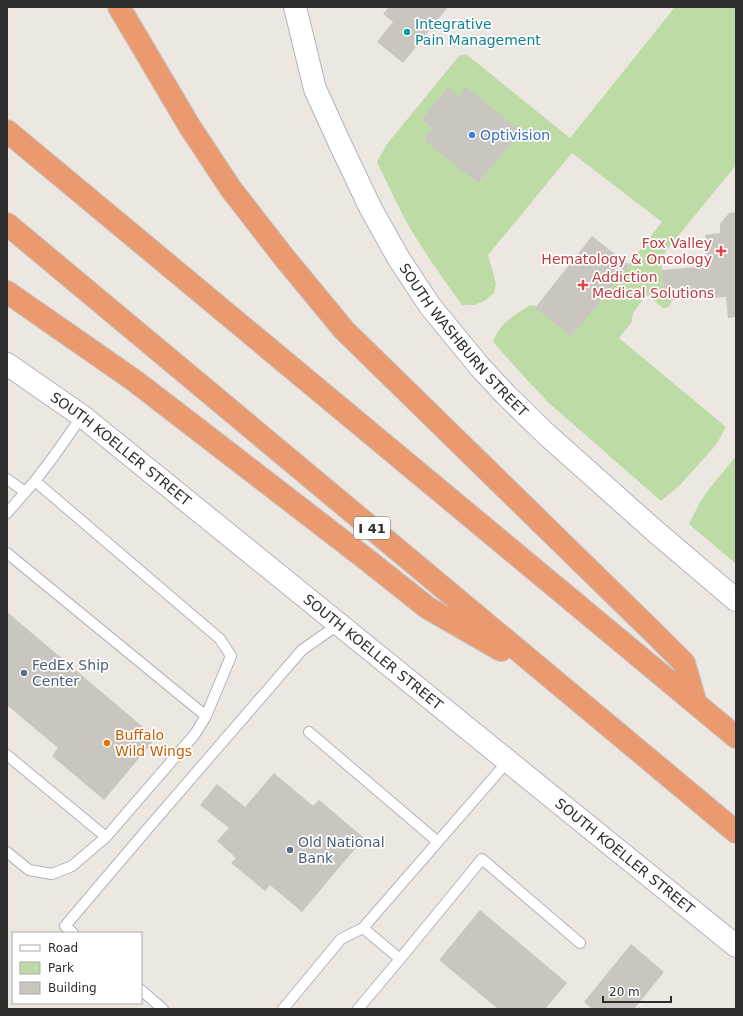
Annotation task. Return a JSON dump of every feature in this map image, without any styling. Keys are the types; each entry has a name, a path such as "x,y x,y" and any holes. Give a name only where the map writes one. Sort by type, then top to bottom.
{"highway":[{"path":"119,7 190,127 230,189 344,330 684,663 696,704"},
{"path":"7,131 736,737"},
{"name":"I 41","path":"7,224 736,832"},
{"path":"7,292 135,382 428,608 549,676"}],"street":[{"name":"SOUTH WASHBURN STREET","path":"295,7 315,89 371,209 398,259 430,306 506,396 634,513 736,600"},
{"name":"SOUTH KOELLER STREET","path":"7,364 82,416 736,946"}],"lane":[{"path":"7,513 35,481 82,416"},
{"path":"7,479 25,492"},
{"path":"7,852 29,870 52,874 72,866 106,837 195,734 206,716 231,656 220,639 35,481"},
{"path":"7,553 206,716"},
{"path":"72,932 65,926 302,650 339,624"},
{"path":"309,732 438,842"},
{"path":"7,756 106,837"},
{"path":"283,1009 341,939 363,928 508,761"},
{"path":"358,1009 482,859 580,943"},
{"path":"363,928 400,959"},
{"path":"142,991 163,1009"}],"green space":[{"path":"675,7 736,7 736,165 665,252 662,266 665,300 672,300 670,306 663,308 647,295 633,314 632,322 619,338 726,427 716,445 680,485 661,501 549,403 493,342 495,336 503,325 513,316 530,305 537,306 573,335 662,222 572,153 488,255 496,284 494,293 484,301 474,305 462,305 410,228 377,162 387,144 459,56 466,54 570,138","holes":["448,87 460,97 468,88 520,132 478,183 424,138 432,129 421,119"]},
{"path":"736,456 736,564 689,524 699,504 709,489"}],"building":[{"name":"Integrative Pain Management","path":"389,7 448,7 403,63 377,42 393,22 383,14"},
{"name":"Optivision","path":"448,87 460,96 466,87 468,88 521,132 478,183 424,140 432,129 421,119"},
{"name":"Fox Valley Hematology & Oncology","path":"736,212 736,317 728,318 726,297 711,298 709,296 665,301 662,270 708,266 705,235 720,233 720,224 729,213"},
{"name":"Addiction Medical Solutions","path":"592,236 629,265 571,336 535,308"},
{"path":"7,612 156,738 104,800 52,756 58,748 7,705"},
{"name":"Old National Bank","path":"274,773 313,806 319,800 364,838 302,912 270,885 265,891 231,863 236,858 217,841 229,828 200,805 217,784 245,807"},
{"path":"480,910 567,983 545,1009 498,1009 439,960"},
{"path":"631,944 664,972 634,1009 592,1009 584,1002"}],"place":[{"name":"Integrative Pain Management","path":"407,32"},
{"name":"Optivision","path":"472,135"},
{"name":"Fox Valley Hematology & Oncology","path":"721,251"},
{"name":"Addiction Medical Solutions","path":"583,285"},
{"name":"FedEx Ship Center","path":"24,673"},
{"name":"Buffalo Wild Wings","path":"107,743"},
{"name":"Old National Bank","path":"290,850"}]}
